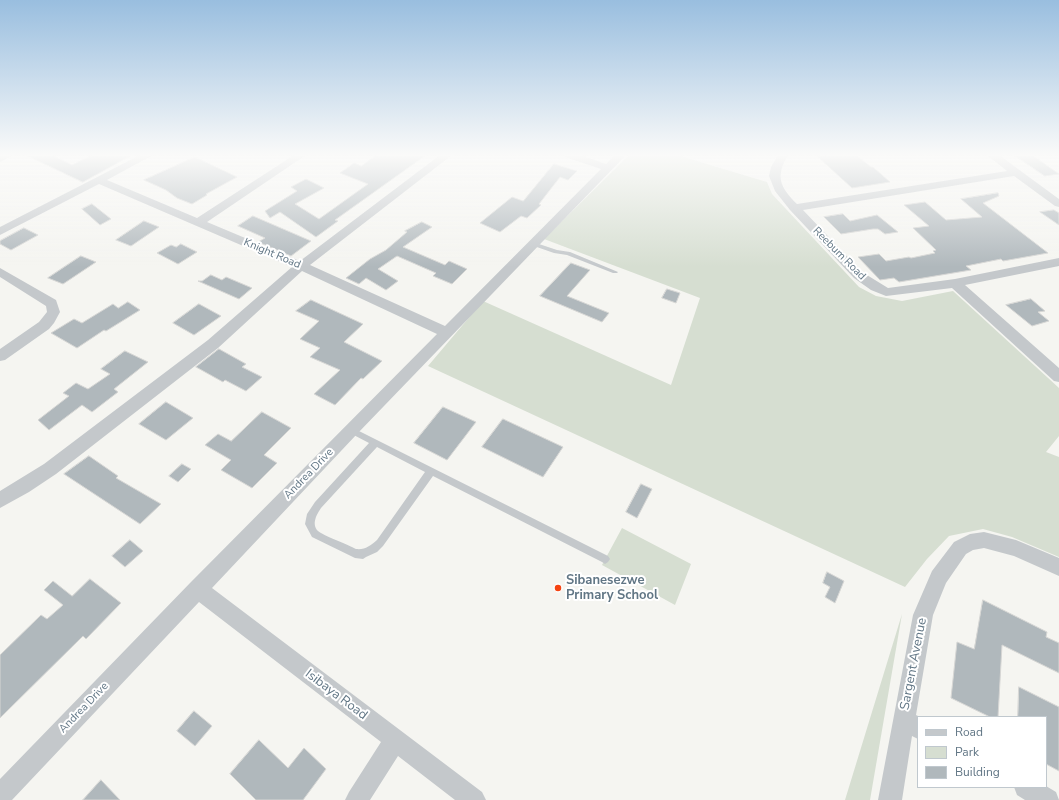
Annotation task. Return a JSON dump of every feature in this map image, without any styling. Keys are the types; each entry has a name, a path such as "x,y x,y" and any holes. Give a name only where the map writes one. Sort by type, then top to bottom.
{"street":[{"path":"0,232 75,192"},
{"name":"Knight Road","path":"126,192 301,266 445,332"},
{"path":"197,223 244,192"},
{"path":"0,500 24,487 50,469 213,344 301,266 398,192"},
{"name":"Andrea Drive","path":"0,796 350,430 584,192"},
{"name":"Reebum Road","path":"781,192 794,208 858,275 875,288 886,292 955,283 1059,262"},
{"path":"794,208 892,192"},
{"path":"1042,192 1059,204"},
{"path":"0,272 51,303 54,308 53,315 46,323 0,356"},
{"path":"955,283 1059,377"},
{"name":"Sargent Avenue","path":"890,800 911,724 923,615 939,576 960,548 970,542 984,540 1016,548 1059,567"},
{"name":"Isibaya Road","path":"198,589 474,800"},
{"path":"357,800 395,740"},
{"path":"1027,788 1048,800"}],"lane":[{"path":"533,244 556,252 568,253 615,272"},
{"path":"350,430 605,559"},
{"path":"376,443 318,505 312,514 310,524 315,534 355,553 363,554 374,549 380,543 431,471"}],"green space":[{"path":"591,192 771,192 859,287 876,296 902,301 953,291 1059,388 1059,436 1046,452 1059,457 1059,557 1012,537 983,529 949,536 927,559 905,587 428,366 483,301 671,385 700,298 544,239"},
{"path":"622,528 691,564 675,605 602,565"},
{"path":"902,614 870,800 845,800"}],"building":[{"path":"169,192 209,192 192,204 177,198"},
{"path":"295,192 316,192 295,204 319,219 356,192 374,192 335,220 338,221 316,237 280,212 270,218 265,211"},
{"path":"530,192 548,192 539,204 541,205 527,218 521,216 500,232 480,223 512,197 523,201"},
{"path":"998,193 999,196 983,203 1048,253 1003,261 1001,259 966,266 971,270 899,282 894,278 880,280 858,257 879,254 886,261 935,253 933,251 936,250 913,228 929,226 904,205 925,202 946,220 982,217 961,199"},
{"path":"92,204 111,219 100,225 82,209"},
{"path":"1054,210 1059,213 1059,225 1040,212"},
{"path":"843,214 850,221 877,215 898,232 885,234 878,229 873,229 841,234 824,217"},
{"path":"253,216 311,241 291,256 258,242 265,238 238,226"},
{"path":"144,221 159,227 131,246 116,240"},
{"path":"422,222 432,227 403,247 445,265 449,261 467,269 452,284 433,276 436,273 397,256 378,269 398,281 386,290 366,278 359,284 346,278 370,259 386,250 407,232 405,231"},
{"path":"24,228 38,235 11,250 0,244 0,241"},
{"path":"181,244 197,252 178,264 157,253 171,245 176,247"},
{"path":"81,256 96,262 63,284 48,278"},
{"path":"571,263 590,270 567,296 609,313 602,322 540,296"},
{"path":"211,275 222,280 226,277 252,288 239,299 198,281 202,281"},
{"path":"667,289 680,293 676,303 662,298"},
{"path":"1031,299 1045,311 1038,312 1049,321 1032,326 1006,305"},
{"path":"311,300 363,324 344,342 382,361 363,379 361,378 335,405 314,394 340,370 310,357 320,348 300,339 319,321 296,311"},
{"path":"128,302 140,310 106,331 104,330 77,348 51,333 74,319 82,323 113,304 118,308"},
{"path":"199,304 221,316 194,335 173,323"},
{"path":"219,349 246,364 242,367 262,377 246,391 225,380 223,382 196,367"},
{"path":"125,351 148,362 114,389 118,392 92,412 82,405 49,430 38,420 69,396 63,393 76,383 88,389 110,374 101,369"},
{"path":"166,402 193,418 166,440 139,424"},
{"path":"443,407 476,422 447,460 414,443"},
{"path":"262,412 291,428 264,455 277,463 252,488 221,470 231,460 205,445 218,434 231,441"},
{"path":"503,419 563,447 543,477 482,447"},
{"path":"89,456 118,476 116,478 161,504 140,524 64,474"},
{"path":"182,464 191,469 178,482 169,476"},
{"path":"641,484 652,489 637,518 626,512"},
{"path":"130,540 143,551 125,567 112,556"},
{"path":"827,572 844,581 835,603 825,597 830,587 823,583"},
{"path":"90,579 121,603 86,639 83,636 0,718 0,655 41,615 47,619 63,605 44,590 53,581 72,596"},
{"path":"983,600 1047,632 1046,637 1059,643 1059,673 1002,645 998,716 988,716 951,698 957,642 974,649"},
{"path":"1019,687 1059,707 1059,771 1047,765 1047,716 1018,716"},
{"path":"194,711 212,726 195,746 177,731"},
{"path":"259,740 288,768 304,748 326,769 303,800 256,800 230,774"},
{"path":"101,780 120,800 83,800"}],"place":[{"name":"Sibanesezwe Primary School","path":"558,588"}]}
